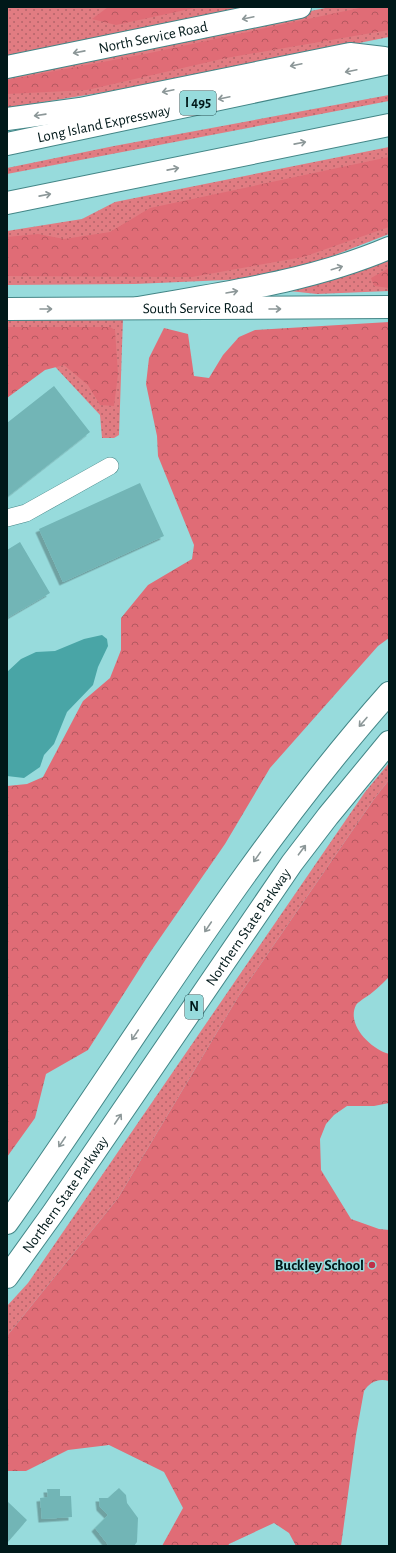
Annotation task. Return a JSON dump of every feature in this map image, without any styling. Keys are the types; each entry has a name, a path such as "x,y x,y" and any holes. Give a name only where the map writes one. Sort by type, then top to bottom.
{"main road":[{"name":"North Service Road","path":"7,67 300,7"},
{"path":"7,119 80,109 350,54 389,59"},
{"name":"Long Island Expressway","path":"7,144 389,63"},
{"path":"7,203 389,125"},
{"path":"138,308 299,278 345,265 389,248"},
{"name":"South Service Road","path":"7,309 389,307"},
{"name":"Northern State Parkway","path":"7,1223 260,853 326,766 389,693"},
{"name":"Northern State Parkway","path":"7,1277 53,1213 292,863 328,816 389,742"}],"street":[{"path":"7,518 26,513 110,466"}],"shaded area":[{"path":"7,7 300,7 7,67"},
{"path":"330,7 389,7 389,37 148,85 7,108 7,75"},
{"path":"389,95 389,101 7,174 7,168 114,146"},
{"path":"389,147 389,234 317,262 248,279 135,284 7,285 7,231 82,219 115,202"},
{"path":"389,259 389,291 317,294 280,290"},
{"path":"123,318 119,435 114,438 102,438 100,415 46,357 7,387 7,320"},
{"path":"389,763 389,780 374,799 238,997 118,1198 7,1336 7,1306 28,1283 365,792"}],"green space":[{"path":"108,7 199,7 116,25 92,19"},
{"path":"364,7 389,7 389,30 226,58 87,90 7,94 7,80 145,54"},
{"path":"389,157 389,227 303,257 192,277 7,276 7,237 38,234 64,239 110,232 150,208"},
{"path":"389,268 389,288 374,286 371,278"},
{"path":"389,322 389,638 378,646 270,768 225,844 151,951 88,1050 46,1074 35,1118 7,1157 7,786 27,784 43,777 83,701 110,678 121,650 121,618 148,585 192,559 194,545 158,456 157,436 146,384 149,358 164,328 188,334 194,376 209,378 223,355 239,337 255,330"},
{"path":"7,327 110,327 115,330 118,374 114,406 100,405 88,385 64,365 45,370 7,398"},
{"path":"389,780 389,977 374,992 356,1005 354,1020 357,1028 368,1042 389,1054 389,1103 374,1106 347,1106 334,1115 326,1124 320,1139 321,1170 351,1219 379,1229 389,1230 389,1381 378,1380 369,1385 364,1391 356,1435 341,1546 296,1546 289,1533 274,1523 229,1544 228,1546 162,1546 183,1508 164,1472 109,1445 68,1450 26,1471 7,1471 7,1336 118,1198 238,997 374,799"}],"water":[{"path":"102,635 107,639 108,646 98,667 93,685 67,712 54,744 44,755 40,767 24,778 7,776 7,672 21,659 36,652 55,651 84,639"}],"building":[{"path":"54,386 90,432 7,497 7,423"},
{"path":"140,483 164,536 63,582 39,529"},
{"path":"20,542 50,593 7,618 7,550"},
{"path":"119,1488 126,1495 127,1503 138,1518 137,1542 134,1546 109,1546 95,1528 108,1515 100,1507 99,1498 108,1498"},
{"path":"47,1489 60,1489 60,1496 71,1496 72,1517 42,1519 40,1498 48,1497"},
{"path":"7,1501 27,1520 7,1543"}],"place":[{"name":"Buckley School","path":"372,1265"}]}
